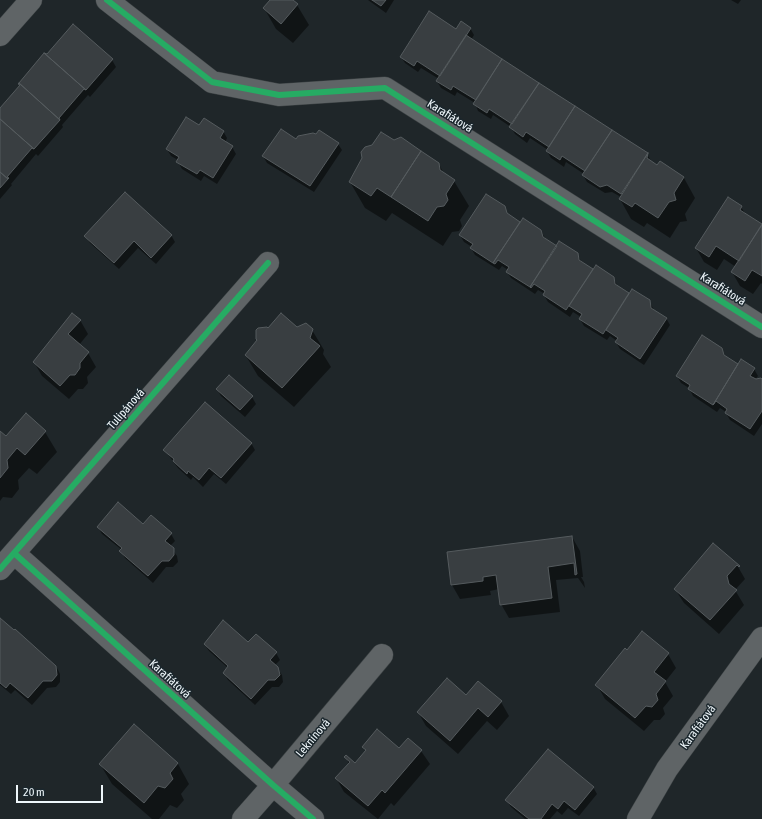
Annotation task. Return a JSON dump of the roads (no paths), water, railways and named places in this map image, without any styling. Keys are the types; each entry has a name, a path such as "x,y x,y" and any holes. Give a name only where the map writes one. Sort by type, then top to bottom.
{"street":[{"path":"0,35 31,0"},
{"name":"Karafiátová","path":"107,0 212,82 279,95 385,88 762,327"},
{"name":"Tulipánová","path":"7,561 268,263"},
{"name":"Karafiátová","path":"7,561 313,819"},
{"name":"Karafiátová","path":"638,819 667,769 762,638"},
{"name":"Leknínová","path":"243,819 273,786 382,655"}]}
